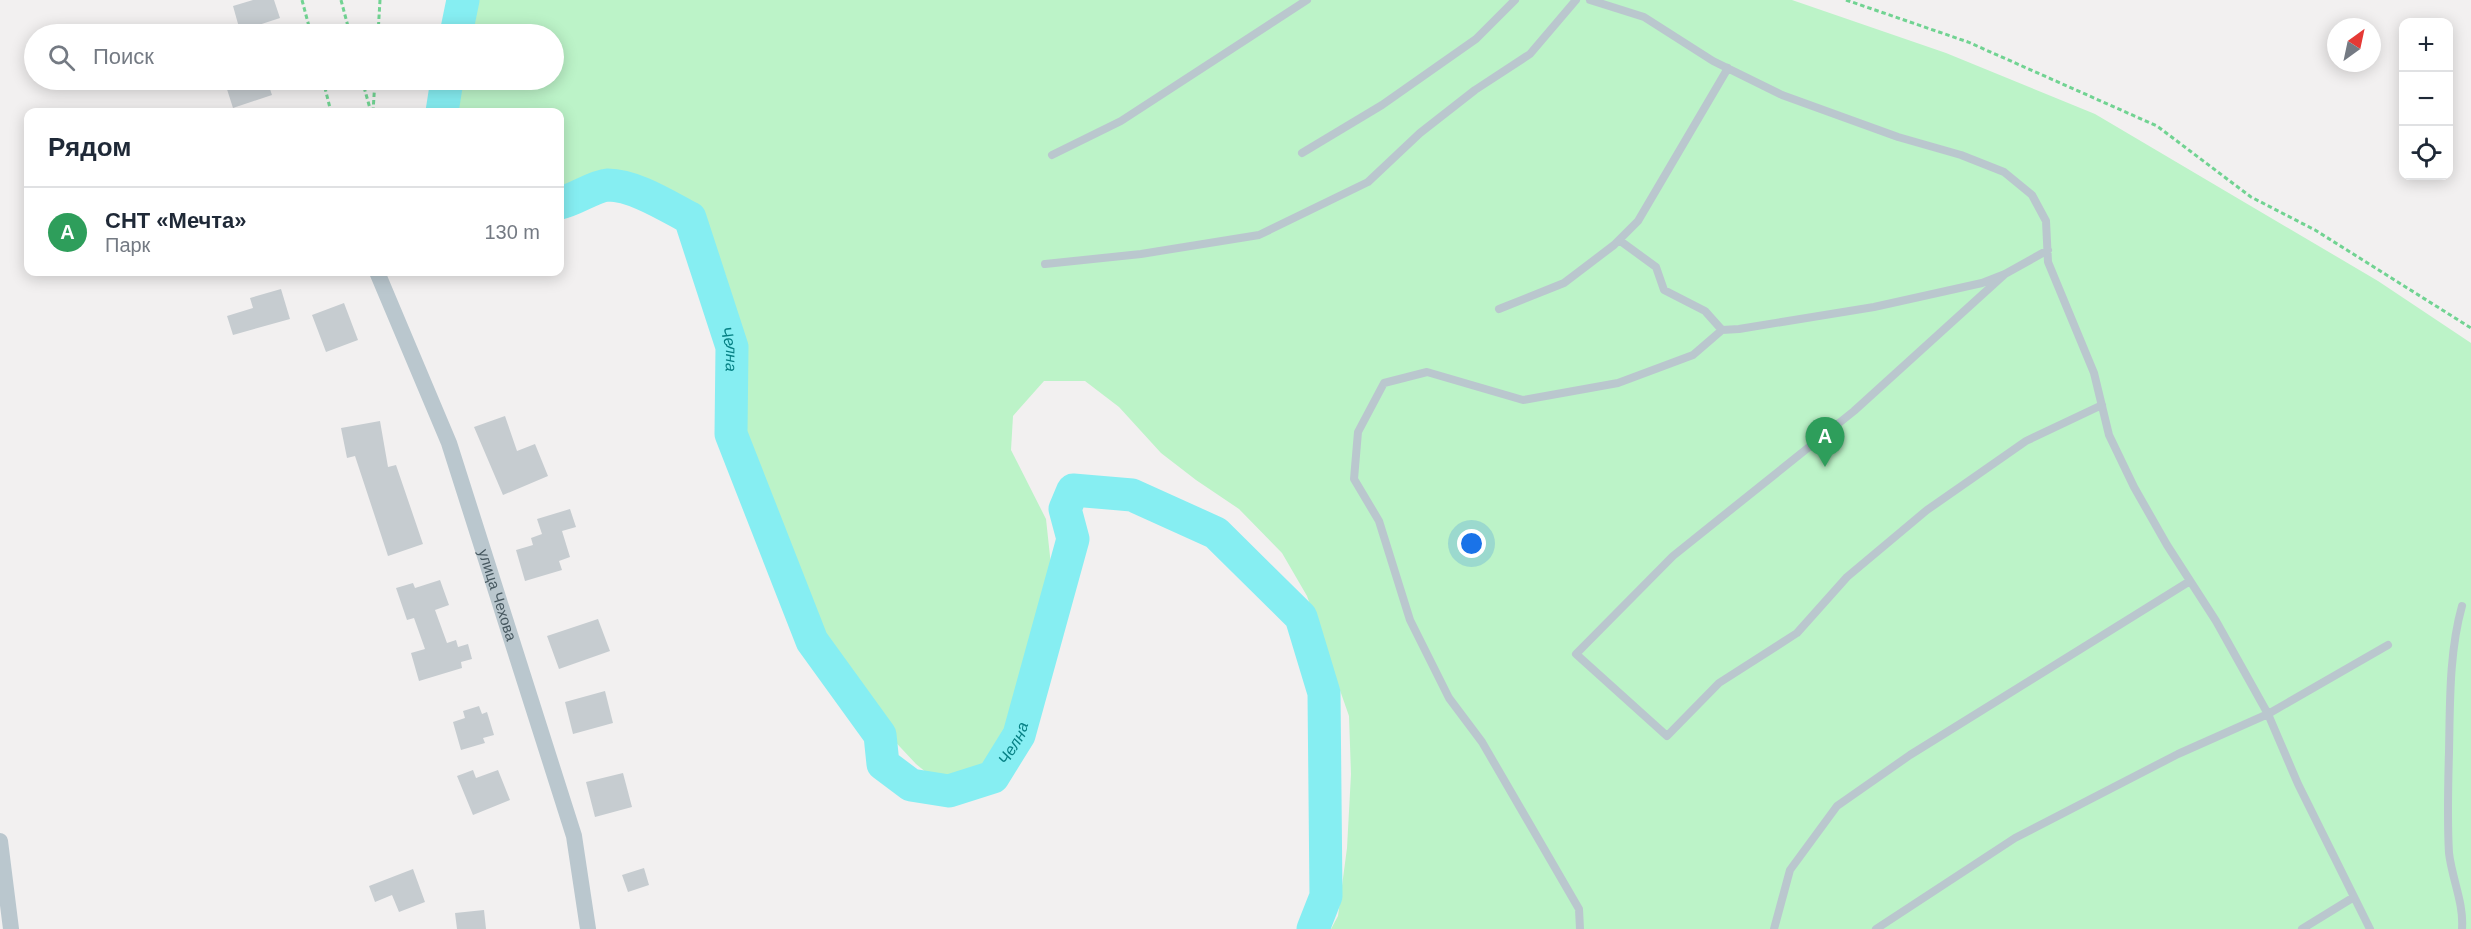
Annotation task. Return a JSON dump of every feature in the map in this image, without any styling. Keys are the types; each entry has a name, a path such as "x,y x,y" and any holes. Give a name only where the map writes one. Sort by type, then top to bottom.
{"street":[{"name":"улица Чехова","path":"379,276 456,466 574,836 588,929"},
{"path":"0,841 11,929"}],"lane":[{"path":"1052,155 1121,121 1307,0"},
{"path":"1302,153 1382,105 1476,39 1515,0"},
{"path":"1045,264 1141,254 1259,235 1368,182 1420,134 1475,90 1530,54 1576,0"},
{"path":"1590,0 1644,17 1728,68 1782,95 1898,137 1961,155 2004,172 2032,195 2046,221 2048,262 2094,373 2109,435 2134,487 2216,621 2268,714 2298,784 2370,929"},
{"path":"1499,309 1564,283 1619,240 1638,221 1728,68"},
{"path":"1619,240 1656,267 1664,290 1704,311 1722,330"},
{"path":"1580,929 1579,909 1482,742 1449,698 1410,620 1379,521 1354,479 1358,432 1384,383 1427,372 1523,400 1618,383 1693,355 1722,330 1874,308 1982,283 2048,250"},
{"path":"2006,273 1854,411 1673,556 1576,654 1667,736 1719,683 1797,633 1847,577 1927,510 2026,441 2102,405"},
{"path":"1774,929 1790,870 1837,806 1910,755 2190,581"},
{"path":"2462,606 2458,621 2450,705 2447,830 2451,874 2463,912 2462,929"},
{"path":"1876,929 2015,838 2178,754 2268,714 2388,645"},
{"path":"2302,929 2354,897"}],"path":[{"path":"302,0 308,24"},
{"path":"341,0 347,24"},
{"path":"379,24 380,0"},
{"path":"1846,0 1968,42 2157,126 2251,197 2314,230 2471,328"},
{"path":"326,90 330,108"},
{"path":"365,90 371,108"},
{"path":"372,108 374,90"}],"green space":[{"path":"467,0 1792,0 1946,53 2095,114 2378,281 2471,343 2471,929 1331,929 1338,916 1347,848 1351,774 1349,716 1307,596 1282,553 1239,509 1161,453 1119,407 1085,381 1044,381 1013,416 1011,450 1046,519 1053,584 1055,640 1049,668 1030,709 1015,757 1005,773 981,788 944,787 916,764 873,718 814,630 761,500 737,387 726,276 707,237 680,219 634,200 609,195 564,208 564,108 452,108 454,90 564,90 564,24 463,24"}],"building":[{"path":"253,0 274,0 280,18 262,24 238,24 233,6"},
{"path":"227,90 270,90 272,95 233,108"},
{"path":"281,289 290,319 233,335 227,316 253,308 250,298"},
{"path":"344,303 358,340 326,352 312,315"},
{"path":"505,416 517,451 535,444 548,476 503,495 474,427"},
{"path":"380,421 388,467 396,465 423,544 388,556 355,456 347,458 341,428"},
{"path":"570,509 576,527 562,531 570,557 559,561 562,570 525,581 516,550 533,545 531,538 542,534 537,519"},
{"path":"440,580 449,605 435,610 447,643 456,640 458,647 468,644 472,659 461,662 462,668 419,681 411,653 425,649 414,618 407,620 396,588 413,583 415,588"},
{"path":"598,619 610,651 559,669 547,636"},
{"path":"605,691 613,723 573,734 565,702"},
{"path":"479,706 482,714 487,712 494,735 483,738 485,743 461,750 453,722 465,718 463,711"},
{"path":"473,770 476,778 498,770 510,800 473,815 457,776"},
{"path":"623,773 632,807 595,817 586,782"},
{"path":"644,868 649,885 628,892 622,875"},
{"path":"413,869 425,902 399,912 392,895 375,902 369,886"},
{"path":"484,910 486,929 457,929 455,913"}],"waterway":[{"name":"Челна","path":"458,24 463,0"},
{"name":"Челна","path":"443,108 445,90"},
{"name":"Челна","path":"564,202 603,186 618,186 650,197 690,218 732,347 731,434 812,641 880,735 883,764 911,785 949,791 993,777 1019,735 1073,539 1065,509 1073,490 1132,495 1216,533 1301,617 1324,693 1326,896 1313,929"}],"place":[{"name":"СНТ «Мечта»","path":"1825,467"}]}
